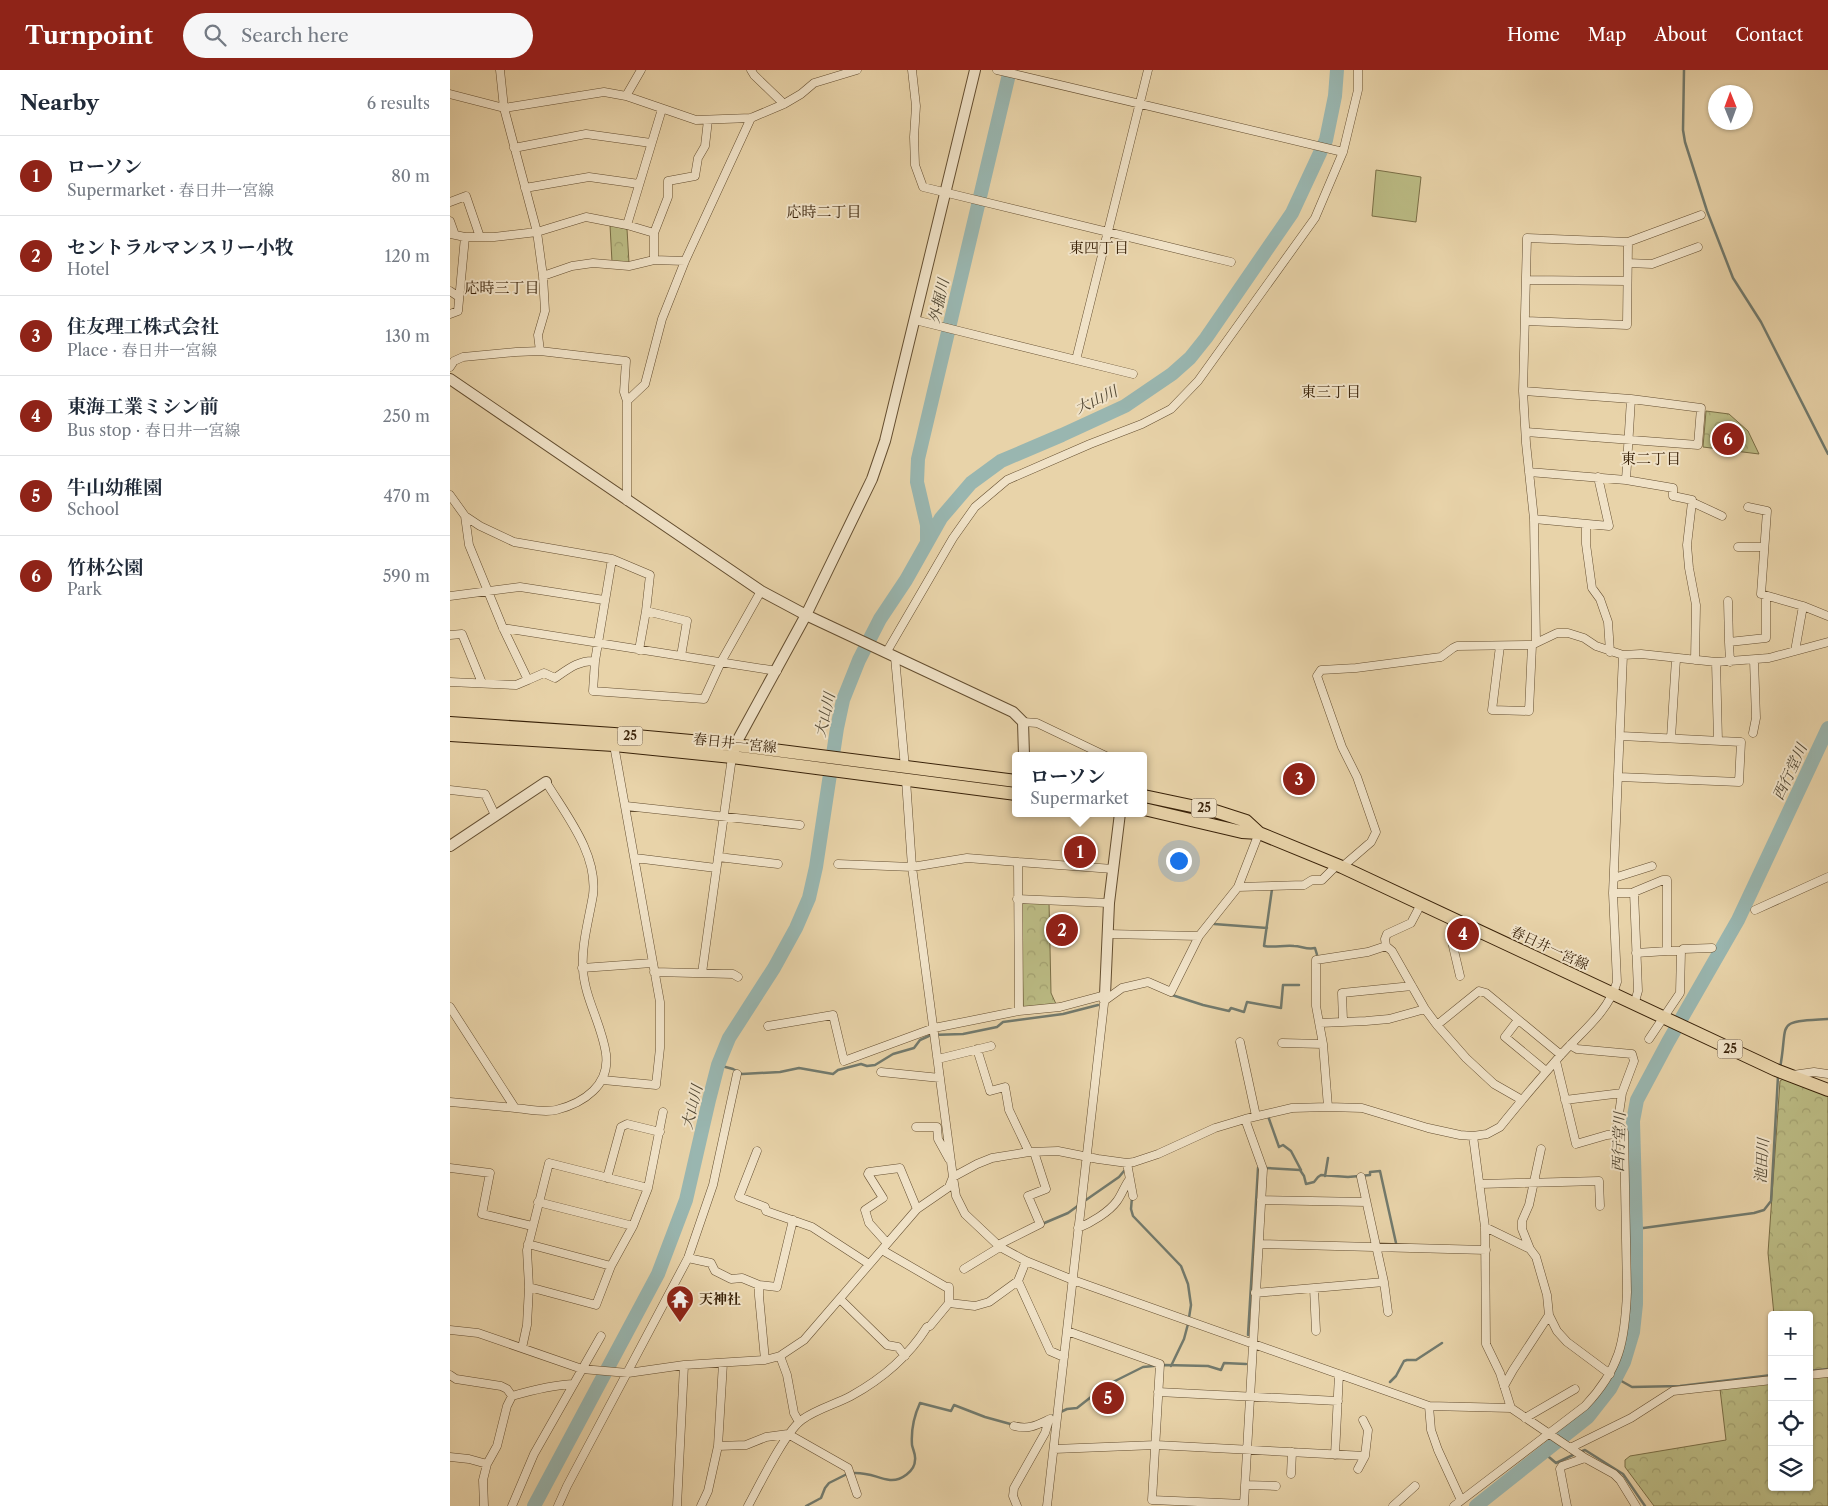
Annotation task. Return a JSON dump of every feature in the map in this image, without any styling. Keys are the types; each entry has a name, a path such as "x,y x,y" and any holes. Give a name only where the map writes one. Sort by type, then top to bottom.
{"main road":[{"name":"春日井一宮線","path":"450,723 614,734 906,774 1012,793"},
{"name":"春日井一宮線","path":"450,735 734,751"},
{"name":"春日井一宮線","path":"906,774 1012,781"},
{"name":"春日井一宮線","path":"1147,797 1214,811 1246,821 1259,833"},
{"name":"春日井一宮線","path":"1147,810 1242,832 1259,833 1340,866 1634,1005 1785,1074 1828,1090"}],"street":[{"path":"500,70 504,108 537,232 543,276 545,311 538,334 540,352"},
{"path":"626,96 641,70"},
{"path":"751,70 784,104"},
{"path":"450,94 504,108 593,92 604,92 626,96 696,120 751,118 784,104 801,94 814,83 836,73 857,70"},
{"path":"912,70 916,106 915,166 923,187 1231,262"},
{"path":"702,973 723,816 734,751 806,615 872,479 885,440 975,70"},
{"path":"997,70 1343,152"},
{"path":"1076,360 1148,70"},
{"path":"1358,70 1358,90 1343,152 1315,218 1198,381 1171,409 1142,424 1006,480 975,507 953,538 887,654 906,774 912,867 956,1196 965,1214 999,1246 1026,1261 1073,1280 1429,1406 1511,1408 1585,1458 1614,1474 1620,1480 1636,1506"},
{"path":"627,225 662,109"},
{"path":"627,401 645,384 662,319 685,261 751,118"},
{"path":"654,260 654,233 668,197 668,180 696,176 698,158 705,146 708,120"},
{"path":"514,148 586,134 651,143"},
{"path":"525,188 589,177 639,184"},
{"path":"450,202 466,196 480,238"},
{"path":"1500,646 1492,710 1529,711 1534,644 1534,519 1523,391 1527,238 1628,242 1701,215"},
{"path":"450,221 452,235 480,238 537,232 586,217 627,225 654,233"},
{"path":"450,314 458,311 465,237"},
{"path":"1526,321 1627,325 1628,242"},
{"path":"1628,263 1652,264 1698,247"},
{"path":"543,276 572,266 593,263 629,266 654,260 685,261"},
{"path":"1527,280 1628,281"},
{"path":"450,291 459,298"},
{"path":"915,320 1133,374"},
{"path":"450,367 454,361 463,357 516,352 540,352 626,361 624,392 627,401 627,501"},
{"path":"450,379 761,591 887,654 1013,712 1023,722 1037,723 1098,752"},
{"path":"1523,391 1631,399 1702,408 1698,445 1526,432"},
{"path":"1626,480 1631,399"},
{"path":"1529,472 1626,480 1673,488 1673,496 1692,500 1692,502 1722,516"},
{"path":"1534,519 1609,526 1598,477"},
{"path":"450,495 465,516 480,526 514,542 612,559 650,575 639,650"},
{"path":"1692,502 1687,545 1696,605 1695,660"},
{"path":"1748,507 1767,511 1761,594 1803,606 1828,616"},
{"path":"465,516 469,545 503,628 528,680"},
{"path":"1586,524 1586,544 1592,588 1600,599 1608,622 1610,652"},
{"path":"1738,547 1764,547"},
{"path":"612,559 597,643 593,691 704,700 721,662 761,591"},
{"path":"450,596 520,587 604,600"},
{"path":"1729,642 1766,638 1766,596"},
{"path":"1728,601 1730,662"},
{"path":"1795,651 1803,606"},
{"path":"646,611 687,621 682,656"},
{"path":"503,628 777,671"},
{"path":"1238,887 1304,885 1312,880 1322,880 1371,842 1376,832 1357,777 1342,748 1317,676 1321,670 1441,658 1457,646 1534,644 1557,633 1568,633 1584,638 1596,646 1623,655 1641,654 1716,662 1769,658 1828,642"},
{"path":"450,635 462,634 482,683"},
{"path":"450,1330 478,1333 582,1369 628,1372 684,1365 765,1360 780,1356 804,1340 917,1209 949,1188 953,1178 977,1164 992,1158 1031,1152 1058,1151 1127,1163 1158,1154 1215,1128 1292,1108 1362,1108 1428,1128 1460,1135 1487,1134 1500,1127 1546,1071 1592,1023 1614,995 1617,982 1613,893 1623,655"},
{"path":"1671,738 1676,659"},
{"path":"450,682 516,685 544,673 555,678 584,660 595,661"},
{"path":"1753,733 1756,718 1754,660"},
{"path":"1716,662 1718,741"},
{"path":"1023,722 1024,752"},
{"path":"1619,777 1739,782 1741,742 1621,736"},
{"path":"603,1080 656,1085 660,1048 660,1002 614,745"},
{"path":"450,846 546,782 577,834 593,870 593,893 582,968 606,1053 606,1068 603,1080 595,1091 576,1102 555,1110 450,1102"},
{"path":"450,790 485,794 495,815"},
{"path":"626,806 800,825"},
{"path":"1047,1506 1054,1449 1053,1418 1064,1357 1104,998 1109,903 1120,817"},
{"path":"768,1026 833,1015 844,1061 934,1028 1019,1011 1060,1007 1104,998 1122,988 1148,982 1171,992 1199,936 1238,887 1259,833"},
{"path":"718,857 778,864"},
{"path":"635,858 716,868"},
{"path":"838,864 912,867 967,858 1113,869"},
{"path":"1018,862 1019,1011"},
{"path":"1614,878 1652,866"},
{"path":"1755,910 1828,877"},
{"path":"1613,893 1634,893 1667,880 1668,951"},
{"path":"1634,893 1638,991 1634,1005"},
{"path":"1017,898 1109,903"},
{"path":"1421,904 1411,923 1388,934 1385,939 1386,946 1392,951 1425,1009 1466,1058 1494,1084 1522,1100"},
{"path":"1452,919 1452,942 1460,976"},
{"path":"1107,934 1199,936"},
{"path":"1328,1107 1323,1044 1316,1006 1316,960 1368,952 1386,946"},
{"path":"1636,953 1712,948"},
{"path":"1649,1039 1680,994 1681,951"},
{"path":"582,968 652,963"},
{"path":"654,972 732,974 738,977"},
{"path":"1343,1021 1342,993 1412,986"},
{"path":"1437,1025 1479,991 1486,993 1558,1058 1565,1100 1576,1144 1616,1134 1622,1092 1634,1061 1632,1054 1577,1049 1570,1046"},
{"path":"450,1007 514,1108"},
{"path":"1320,1023 1389,1019 1425,1009"},
{"path":"1518,1020 1505,1037 1546,1071"},
{"path":"1240,1042 1256,1116"},
{"path":"1282,1043 1323,1044"},
{"path":"938,1059 991,1046"},
{"path":"964,1269 999,1246 1040,1224 1028,1196 1046,1189 1031,1152 1009,1110 1005,1087 990,1091 977,1049"},
{"path":"880,1072 940,1078"},
{"path":"1785,1074 1814,1072 1828,1074"},
{"path":"558,1506 688,1258 713,1185 737,1074"},
{"path":"1565,1100 1622,1092"},
{"path":"529,1287 596,1305 612,1266 633,1226 648,1188 663,1112"},
{"path":"1067,1331 1160,1364 1152,1500 1185,1504 1244,1504 1255,1293 1264,1169 1244,1119"},
{"path":"607,1178 621,1128 626,1124 660,1132"},
{"path":"916,1127 937,1127 938,1139 951,1161"},
{"path":"1454,1506 1585,1406 1600,1390 1610,1374 1622,1341 1628,1292 1624,1132"},
{"path":"1473,1136 1485,1227 1486,1344 1500,1373 1511,1408"},
{"path":"1541,1150 1527,1213 1522,1222 1522,1229 1541,1272 1547,1294 1549,1315 1556,1331 1567,1342 1610,1374"},
{"path":"757,1151 739,1197 766,1207 766,1211 812,1227 869,1264"},
{"path":"522,1348 527,1325 529,1287 527,1250 549,1163 648,1188"},
{"path":"1127,1163 1133,1196"},
{"path":"450,1168 490,1173 482,1214 532,1226"},
{"path":"887,1243 869,1223 865,1210 883,1198 868,1174 869,1172 900,1168 917,1209"},
{"path":"1361,1177 1384,1282 1388,1312"},
{"path":"1078,1228 1106,1211 1117,1201 1123,1187 1129,1180"},
{"path":"1480,1184 1600,1181 1600,1206"},
{"path":"1262,1200 1366,1202"},
{"path":"538,1202 633,1226"},
{"path":"688,1258 710,1263 715,1271 731,1279 742,1278 760,1285 778,1287 793,1220"},
{"path":"1485,1227 1530,1249"},
{"path":"528,1244 612,1266"},
{"path":"1258,1244 1486,1250"},
{"path":"748,1506 788,1434 799,1422 851,1396 880,1378 915,1346 927,1327 930,1326 949,1303 949,1287 882,1250"},
{"path":"949,1303 982,1305 997,1297 1018,1281 1026,1261"},
{"path":"1018,1281 1050,1350 1064,1357"},
{"path":"1255,1293 1384,1282"},
{"path":"760,1285 759,1296 765,1360"},
{"path":"1314,1288 1316,1331"},
{"path":"840,1299 887,1345 898,1347 905,1356"},
{"path":"1504,1386 1549,1315"},
{"path":"512,1506 534,1454 601,1336"},
{"path":"780,1356 787,1375 794,1413 799,1422"},
{"path":"701,1506 708,1492 718,1446 723,1363"},
{"path":"677,1506 684,1365"},
{"path":"1813,1375 1828,1373"},
{"path":"1336,1455 1339,1374"},
{"path":"450,1375 456,1379 501,1386 507,1389 512,1396"},
{"path":"1570,1448 1632,1418 1673,1391 1768,1380"},
{"path":"484,1506 482,1489 487,1464 497,1446 507,1406 512,1396 558,1384 573,1384"},
{"path":"1525,1418 1575,1390"},
{"path":"1158,1392 1338,1401"},
{"path":"1429,1406 1431,1430 1435,1443 1461,1500"},
{"path":"1014,1426 1024,1429 1032,1428 1053,1418"},
{"path":"1017,1506 1013,1496 1014,1488 1053,1418"},
{"path":"1358,1469 1365,1456 1368,1430 1363,1420"},
{"path":"718,1446 746,1445 766,1437 788,1434 848,1468 857,1494"},
{"path":"1054,1449 1156,1445 1365,1456"},
{"path":"1291,1474 1292,1452"},
{"path":"450,1457 469,1459 487,1464"},
{"path":"1567,1506 1560,1469 1562,1466 1585,1458"},
{"path":"1245,1485 1276,1486"},
{"path":"1393,1506 1415,1486"}],"green space":[{"path":"1376,170 1421,177 1416,222 1372,216"},
{"path":"610,225 627,229 629,263 612,262"},
{"path":"1706,411 1729,414 1748,431 1759,454 1703,447"},
{"path":"1021,901 1049,902 1051,993 1056,1004 1023,1007"},
{"path":"1783,1079 1828,1095 1828,1506 1654,1506 1625,1467 1625,1460 1630,1456 1726,1440 1720,1389 1768,1383 1768,1491 1813,1491 1813,1311 1774,1311 1768,1253 1780,1081"}],"waterway":[{"name":"外掘川","path":"927,540 927,525 917,482 918,459 1010,70"},
{"name":"大山川","path":"534,1506 658,1274 686,1200 718,1065 729,1038 774,968 796,928 809,898 816,867 843,700 859,660 880,619 906,580 941,518 971,483 1001,461 1125,406 1172,374 1190,358 1206,338 1292,213 1326,140 1335,96 1337,70"},
{"path":"1684,70 1683,130 1707,211 1733,278 1761,322 1828,454"},
{"name":"西行堂川","path":"1476,1506 1588,1417 1610,1389 1624,1362 1633,1332 1636,1304 1633,1121 1637,1100 1738,920 1828,728"},
{"path":"1272,889 1264,946 1315,948 1318,958"},
{"path":"1214,924 1267,928"},
{"path":"1172,995 1203,1005 1229,1011 1231,1008 1244,1012 1247,1002 1281,1008 1283,985 1299,985"},
{"path":"718,1065 733,1069 742,1074 780,1072 799,1068 833,1074 838,1070 861,1064 867,1066 875,1065 893,1054 914,1048 920,1040 931,1035 963,1034 997,1027 1003,1022 1063,1014 1098,1005"},
{"name":"池田川","path":"1780,1068 1787,1027 1791,1023 1799,1021 1828,1019"},
{"name":"池田川","path":"1636,1229 1764,1210 1771,1201 1778,1076"},
{"path":"1268,1116 1279,1147 1283,1145 1291,1151 1301,1170"},
{"path":"1325,1176 1328,1158"},
{"path":"1248,1335 1258,1168 1260,1168"},
{"path":"1266,1168 1300,1170 1306,1184 1314,1182 1321,1175 1348,1177 1370,1175 1370,1172 1380,1171 1396,1243"},
{"path":"1083,1202 1119,1177 1124,1171"},
{"path":"1132,1197 1131,1209 1133,1216 1181,1266 1188,1284 1191,1305 1188,1324 1184,1339 1171,1366"},
{"path":"1042,1224 1068,1213 1079,1205"},
{"path":"1390,1382 1396,1376 1404,1361 1416,1360 1442,1343"},
{"path":"1050,1417 1067,1409 1077,1408 1105,1386 1143,1367 1164,1365 1208,1366 1221,1370 1224,1363 1246,1364"},
{"path":"1813,1371 1828,1369"},
{"path":"1616,1378 1632,1387 1680,1386 1768,1375"},
{"path":"852,1473 868,1474 894,1480 907,1474 913,1468 915,1458 912,1445 913,1429 920,1403 951,1411 954,1405 985,1417 1014,1425"},
{"path":"1580,1452 1585,1450 1623,1474 1645,1506"},
{"path":"1543,1452 1556,1463 1575,1454"},
{"path":"806,1506 821,1498 829,1483 847,1474"}],"place":[{"name":"竹林公園","path":"1728,439"},
{"name":"住友理工株式会社","path":"1299,779"},
{"name":"ローソン","path":"1080,852"},
{"name":"セントラルマンスリー小牧","path":"1062,930"},
{"name":"東海工業ミシン前","path":"1463,934"},
{"name":"天神社","path":"680,1323"},
{"name":"牛山幼稚園","path":"1108,1398"}],"district":[{"name":"応時二丁目","path":"824,212"},
{"name":"東四丁目","path":"1099,248"},
{"name":"応時三丁目","path":"502,288"},
{"name":"東三丁目","path":"1331,392"},
{"name":"東二丁目","path":"1651,459"}]}
